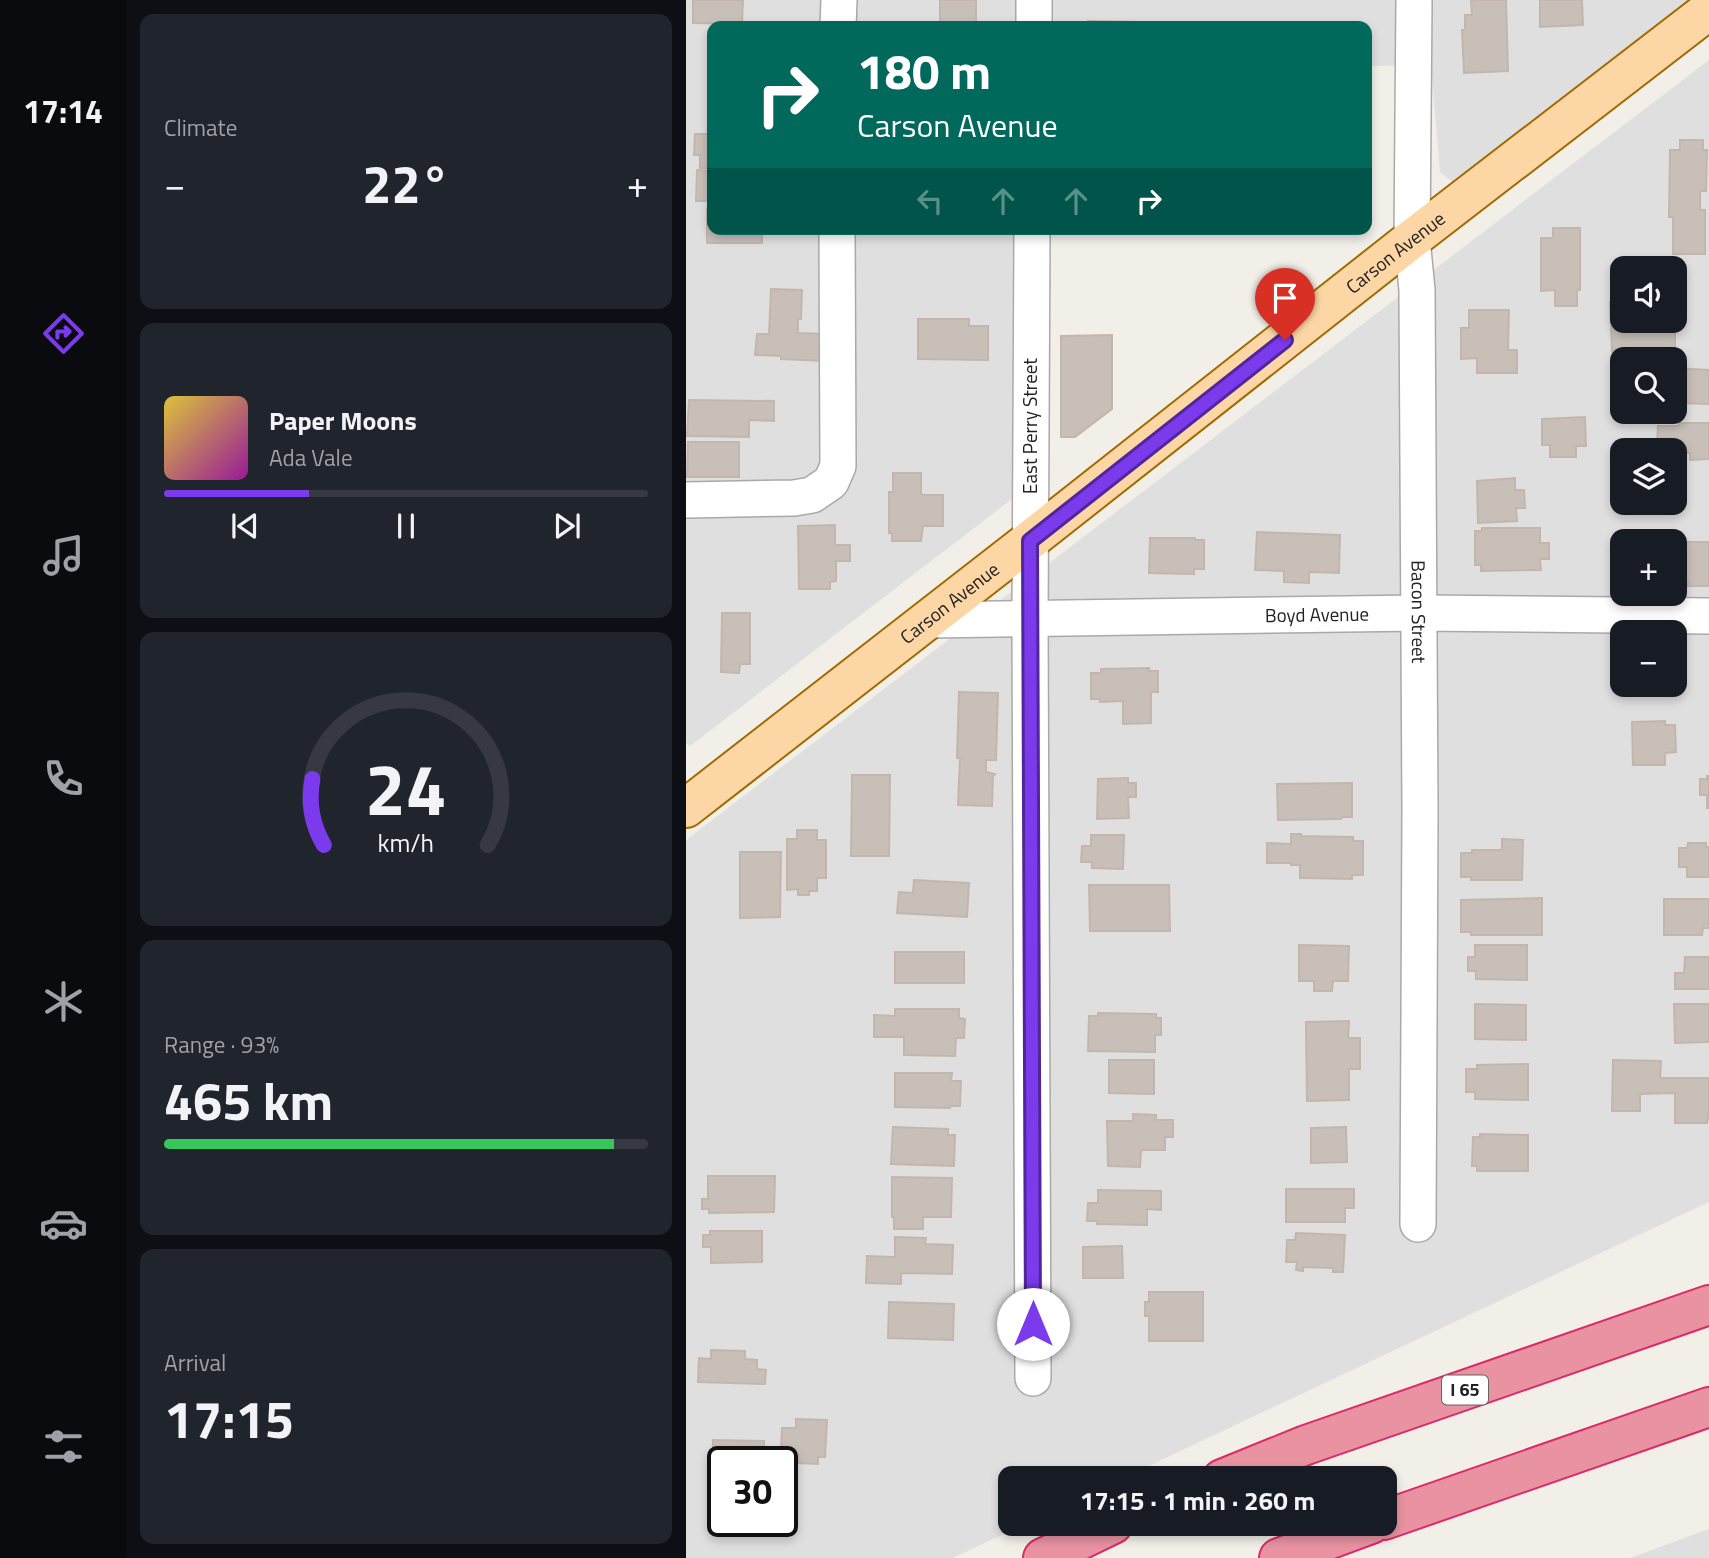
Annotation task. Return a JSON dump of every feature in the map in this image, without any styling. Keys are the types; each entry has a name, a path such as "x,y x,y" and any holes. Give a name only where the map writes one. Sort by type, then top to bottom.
{"highway":[{"name":"I 65","path":"1254,1466 1306,1445 1709,1306"},
{"path":"1397,1515 1709,1407"},
{"path":"1043,1558 1088,1536"},
{"path":"1279,1558 1339,1536"}],"main road":[{"name":"Carson Avenue","path":"686,808 1412,239 1709,10"}],"street":[{"path":"838,21 839,0"},
{"path":"1034,0 1034,21"},
{"name":"Bacon Street","path":"1414,0 1412,239 1417,290 1420,811 1418,1224"},
{"path":"686,500 794,498 812,495 831,482 838,466 837,235"},
{"name":"East Perry Street","path":"1032,235 1030,619 1033,1378"},
{"name":"Boyd Avenue","path":"927,620 1419,613 1709,616"}],"shaded area":[{"path":"686,0 1690,0 1454,183 1440,172 1431,65 1372,66 1372,21 707,21 707,235 1013,235 1012,499 690,746 686,743"},
{"path":"1709,60 1709,1202 1149,1466 998,1466 1000,1536 953,1558 686,1558 686,840"},
{"path":"1709,1529 1709,1558 1630,1558"}],"building":[{"path":"693,0 743,0 742,21 693,23"},
{"path":"940,0 976,0 976,21 940,21"},
{"path":"1471,0 1506,0 1508,71 1464,73 1462,30 1465,30 1465,15 1472,15"},
{"path":"1540,0 1582,0 1583,25 1540,27"},
{"path":"695,134 707,134 707,168 700,168 700,155 694,155"},
{"path":"1680,140 1703,140 1703,150 1707,150 1706,191 1700,191 1700,210 1705,210 1705,254 1673,254 1673,217 1669,217 1670,150 1680,150"},
{"path":"697,170 707,171 707,201 696,201"},
{"path":"1553,228 1580,228 1580,290 1577,290 1577,306 1555,306 1555,290 1541,291 1541,238 1553,238"},
{"path":"707,235 762,235 762,243 707,243"},
{"path":"771,289 802,290 798,333 826,334 825,361 755,355 757,334 769,334"},
{"path":"1469,310 1509,310 1508,350 1517,350 1517,373 1477,373 1477,358 1461,359 1461,328 1469,328"},
{"path":"918,319 969,319 969,326 988,326 988,360 918,359"},
{"path":"1611,333 1675,333 1675,347 1612,347"},
{"path":"1112,335 1112,409 1075,437 1061,437 1061,336"},
{"path":"1687,369 1709,370 1709,404 1687,403"},
{"path":"689,400 774,401 774,421 749,420 749,437 687,436"},
{"path":"1585,417 1586,446 1576,446 1576,457 1550,457 1550,445 1542,445 1542,419"},
{"path":"1687,423 1709,423 1709,459 1690,460 1687,438 1657,438 1658,426 1679,426"},
{"path":"688,442 739,442 739,477 687,477"},
{"path":"893,473 921,473 923,495 943,495 943,526 923,526 921,541 892,541 892,533 889,533 889,492 893,492"},
{"path":"1515,478 1515,490 1524,490 1525,508 1516,508 1517,521 1478,523 1477,481"},
{"path":"835,525 835,545 850,545 850,561 836,561 836,581 830,582 830,589 799,589 798,526"},
{"path":"1482,528 1540,528 1540,543 1549,543 1549,559 1540,559 1541,570 1481,571 1481,565 1475,565 1475,531 1482,531"},
{"path":"1257,532 1340,535 1339,573 1309,572 1309,583 1284,582 1284,571 1255,570"},
{"path":"1150,538 1204,540 1204,569 1194,569 1194,574 1149,573"},
{"path":"1687,542 1709,542 1709,586 1688,586"},
{"path":"722,613 750,613 750,664 740,664 739,673 721,672"},
{"path":"1149,668 1149,671 1158,671 1158,692 1151,692 1151,723 1123,724 1123,701 1100,702 1100,699 1091,699 1091,673 1101,673 1101,669"},
{"path":"959,692 998,693 996,760 986,760 986,772 995,774 992,806 958,805"},
{"path":"1665,721 1665,725 1675,725 1676,752 1665,753 1665,765 1633,765 1632,722"},
{"path":"852,775 890,775 889,856 851,856"},
{"path":"1707,776 1709,808 1707,795 1700,795 1700,779 1707,779"},
{"path":"1128,778 1128,783 1136,783 1136,797 1128,797 1129,818 1097,819 1098,779"},
{"path":"1352,783 1352,817 1278,820 1277,784"},
{"path":"797,830 817,830 817,840 826,840 826,878 817,878 817,891 809,891 809,895 798,895 798,889 787,890 787,839 797,839"},
{"path":"1291,834 1353,837 1353,841 1363,841 1363,875 1352,875 1352,879 1300,878 1300,865 1267,863 1267,843 1291,844"},
{"path":"1091,835 1124,835 1123,869 1092,868 1092,862 1081,862 1082,846 1091,846"},
{"path":"1502,839 1523,840 1522,880 1471,880 1471,877 1461,877 1461,853 1472,853 1472,850 1502,850"},
{"path":"1688,843 1706,843 1706,847 1709,847 1709,877 1687,877 1687,867 1679,867 1679,848 1687,848"},
{"path":"740,852 781,852 780,917 740,918"},
{"path":"914,880 969,883 967,917 897,913 899,892 913,893"},
{"path":"1089,885 1169,885 1170,931 1090,931"},
{"path":"1542,898 1542,935 1471,935 1471,932 1461,932 1461,900"},
{"path":"1664,899 1709,899 1709,928 1703,928 1702,935 1664,935"},
{"path":"1299,945 1349,946 1348,981 1333,981 1332,991 1314,991 1314,981 1299,981"},
{"path":"1475,945 1527,945 1527,980 1476,979 1476,971 1468,971 1468,957 1475,957"},
{"path":"895,952 964,952 964,983 895,983"},
{"path":"1685,957 1709,957 1709,989 1675,989 1675,973 1684,973"},
{"path":"1475,1004 1526,1005 1526,1040 1475,1039"},
{"path":"1674,1004 1709,1004 1709,1042 1675,1043"},
{"path":"895,1009 959,1009 959,1018 965,1019 964,1038 956,1038 955,1056 904,1055 904,1037 874,1037 874,1015 895,1016"},
{"path":"1098,1013 1156,1014 1156,1018 1161,1018 1161,1035 1155,1035 1155,1052 1088,1051 1089,1016 1098,1016"},
{"path":"1349,1021 1348,1038 1360,1038 1360,1069 1349,1069 1349,1100 1307,1101 1306,1022"},
{"path":"1109,1060 1154,1060 1154,1094 1109,1093"},
{"path":"1613,1060 1661,1061 1660,1078 1709,1078 1707,1123 1675,1123 1675,1093 1640,1094 1640,1111 1612,1111"},
{"path":"1528,1064 1528,1100 1475,1099 1475,1092 1466,1092 1466,1069 1477,1069 1477,1065"},
{"path":"895,1073 952,1073 951,1081 961,1081 960,1106 895,1107"},
{"path":"1133,1114 1156,1115 1156,1120 1173,1120 1173,1137 1165,1137 1165,1150 1141,1150 1140,1167 1108,1166 1107,1121 1133,1121"},
{"path":"893,1127 948,1129 948,1135 955,1135 954,1166 891,1164"},
{"path":"1346,1127 1347,1162 1311,1163 1311,1128"},
{"path":"1480,1134 1528,1135 1528,1171 1477,1171 1477,1166 1472,1166 1473,1137 1480,1137"},
{"path":"708,1176 775,1176 774,1212 709,1213 709,1209 702,1209 702,1199 708,1199"},
{"path":"892,1177 952,1178 951,1217 923,1217 923,1229 894,1229"},
{"path":"1286,1189 1354,1189 1354,1208 1345,1208 1345,1222 1286,1222"},
{"path":"1098,1190 1161,1191 1161,1210 1147,1209 1147,1225 1097,1224 1097,1221 1087,1221 1088,1203 1098,1203"},
{"path":"710,1231 762,1231 762,1262 711,1263 711,1247 703,1247 703,1235 710,1235"},
{"path":"1296,1233 1345,1235 1343,1272 1333,1272 1333,1268 1303,1267 1303,1271 1296,1270 1297,1262 1286,1262 1287,1240 1295,1240"},
{"path":"895,1237 926,1238 925,1244 953,1245 952,1274 901,1273 901,1284 866,1283 867,1256 895,1257"},
{"path":"1122,1246 1123,1278 1083,1278 1083,1247"},
{"path":"1149,1292 1203,1292 1203,1341 1149,1341 1149,1316 1145,1316 1145,1302 1149,1302"},
{"path":"889,1302 954,1304 953,1340 888,1338"},
{"path":"711,1350 745,1351 745,1359 757,1360 757,1369 766,1370 765,1384 698,1382 699,1358 711,1359"},
{"path":"796,1419 827,1420 825,1457 818,1457 818,1464 798,1463 798,1446 781,1446 782,1428 796,1428"},
{"path":"713,1440 764,1441 764,1446 713,1446"}],"route":[{"path":"1033,1324 1030,541 1285,340"}]}
